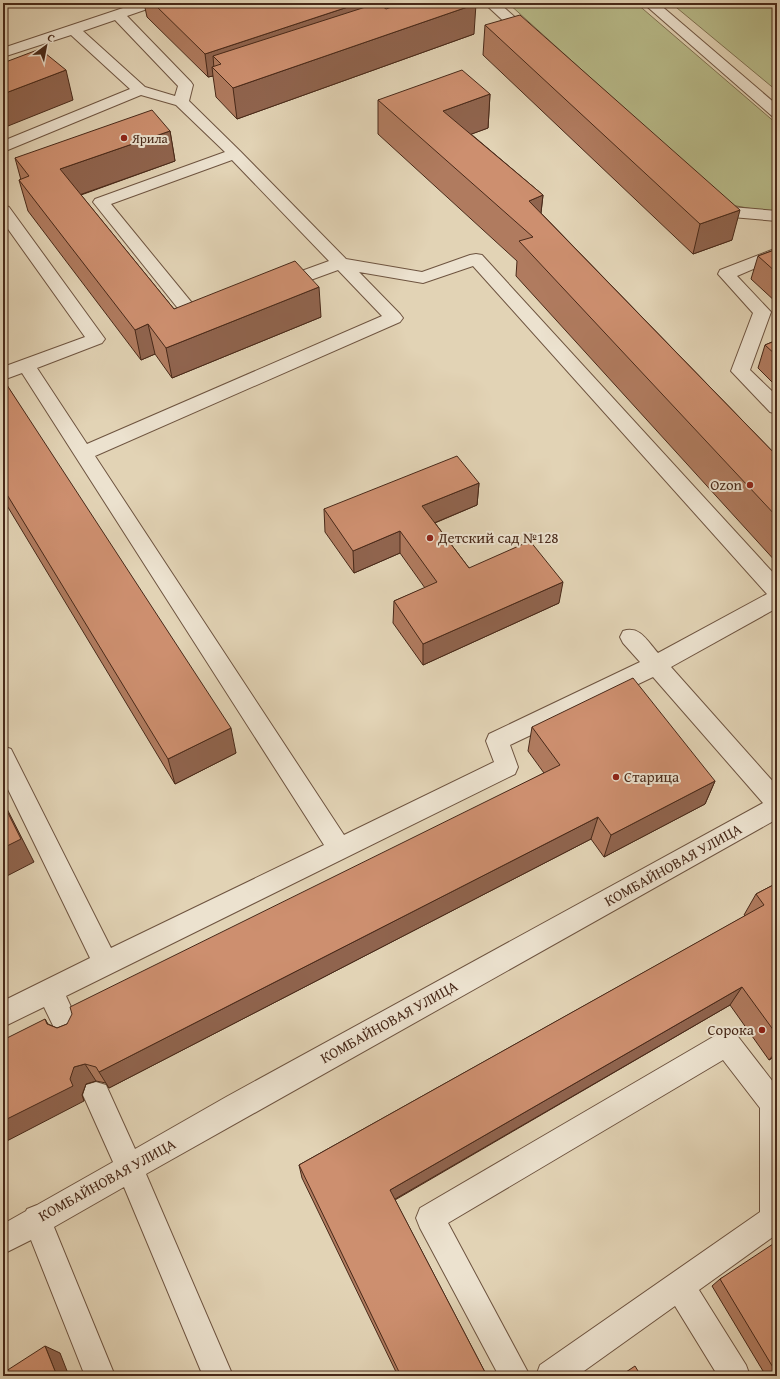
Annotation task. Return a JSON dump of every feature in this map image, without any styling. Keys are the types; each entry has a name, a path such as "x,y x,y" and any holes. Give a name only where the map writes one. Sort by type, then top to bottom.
{"street":[{"path":"3,53 151,3"},
{"path":"491,3 544,50"},
{"path":"650,3 777,113"},
{"path":"117,14 186,85 181,102"},
{"path":"73,29 140,90 181,102 235,154 394,318 83,453"},
{"path":"3,147 140,90"},
{"path":"224,306 194,317 101,202 235,154"},
{"path":"702,191 726,212 777,216"},
{"path":"3,210 96,340 3,374"},
{"path":"777,253 726,274 762,312 740,371 777,407"},
{"path":"268,290 341,263 423,278 476,259 497,280 777,591"},
{"path":"26,366 340,849"},
{"path":"3,1014 507,767 497,741 656,665 777,598"},
{"path":"631,637 777,802"},
{"path":"3,756 106,964"},
{"name":"КОМБАЙНОВАЯ УЛИЦА","path":"3,1240 37,1219 236,1107 777,807"},
{"path":"50,991 69,1031"},
{"path":"515,1376 430,1218 727,1043 775,1103 774,1219 551,1376"},
{"path":"96,1095 130,1168 218,1376"},
{"path":"37,1219 100,1376"},
{"path":"679,1285 735,1376"}],"green space":[{"path":"508,3 636,3 777,124 777,210 770,212 731,205"},
{"path":"671,3 777,3 777,91"}],"building":[{"path":"153,3 360,3 205,54"},
{"path":"378,3 386,9 403,3 476,4 233,88 212,67 221,64 213,56"},
{"path":"520,15 740,210 700,224 485,25"},
{"path":"40,49 66,70 3,94 3,63"},
{"path":"462,70 490,94 443,111 543,195 529,201 777,456 777,517 519,241 533,237 378,100"},
{"path":"152,110 170,131 60,169 174,309 295,261 319,287 166,348 148,324 135,330 19,180 29,176 15,158"},
{"path":"777,249 777,273 758,256"},
{"path":"777,340 777,356 765,345"},
{"path":"3,379 231,728 168,759 3,488"},
{"path":"457,456 479,483 422,506 469,568 530,541 563,582 423,644 394,601 437,582 400,531 353,551 324,509"},
{"path":"633,678 715,781 611,835 598,817 99,1072 96,1067 85,1064 74,1067 70,1079 73,1086 3,1121 3,1040 45,1019 47,1024 57,1028 67,1024 72,1014 70,1007 560,765 532,727"},
{"path":"3,803 21,839 3,848"},
{"path":"777,883 777,1035 742,987 390,1190 487,1376 401,1376 299,1165 764,905 756,894"},
{"path":"773,1244 777,1251 777,1374 720,1279"},
{"path":"45,1346 57,1376 3,1376 3,1373"},
{"path":"635,1366 641,1376 620,1376"}],"place":[{"name":"Ярила","path":"124,138"},
{"name":"Ozon","path":"750,485"},
{"name":"Детский сад №128","path":"430,538"},
{"name":"Старица","path":"616,777"},
{"name":"Сорока","path":"762,1030"}]}
